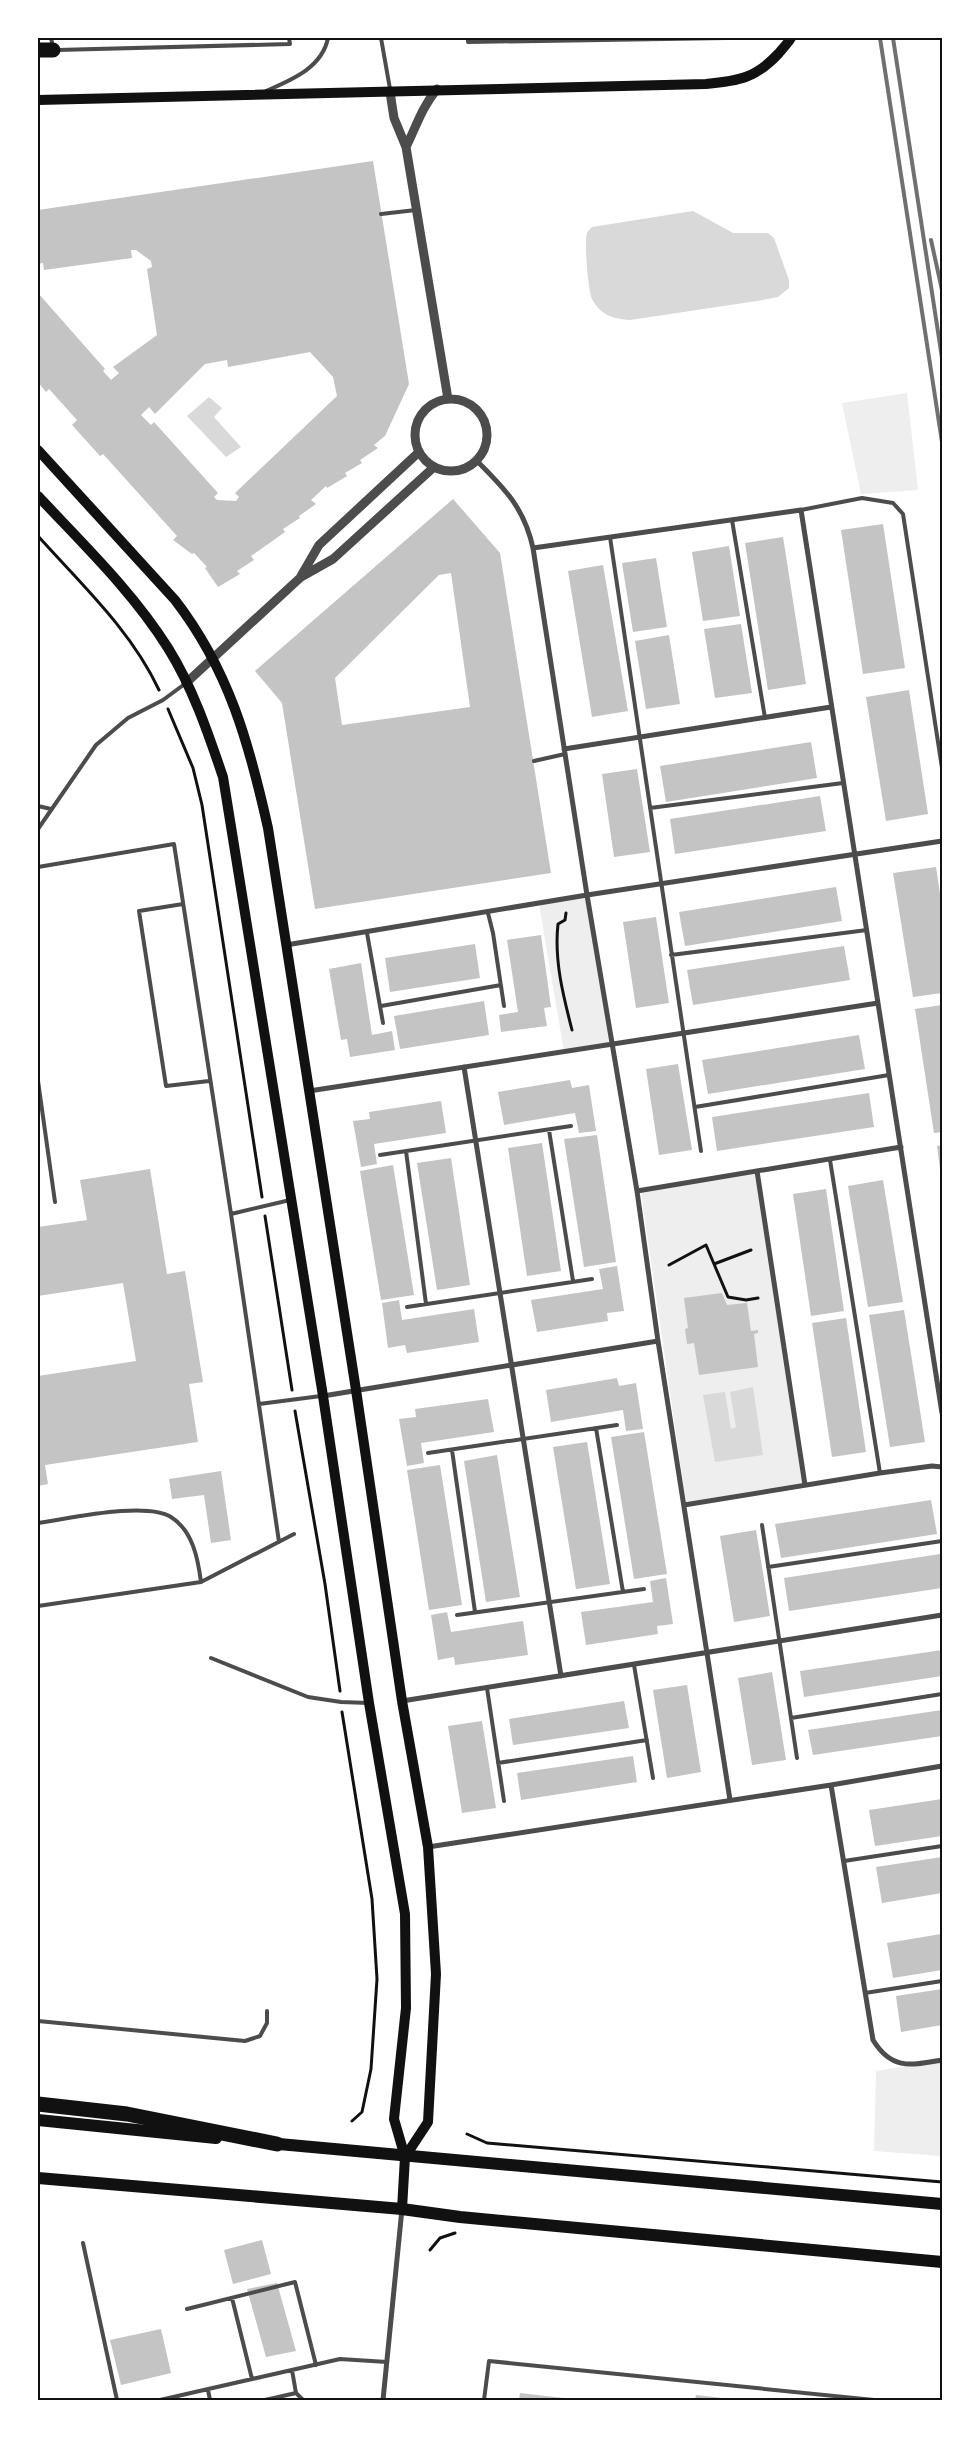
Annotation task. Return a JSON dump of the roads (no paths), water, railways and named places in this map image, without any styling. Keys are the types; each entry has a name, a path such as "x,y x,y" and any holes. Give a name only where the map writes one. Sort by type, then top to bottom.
{"highway":[{"path":"38,50 52,44"},
{"path":"38,2104 127,2114 277,2144"}],"main road":[{"path":"38,100 390,92 437,89 659,86 735,81 750,77 770,62 791,38"},
{"path":"38,450 175,600 192,622 213,658 229,693 247,741 268,828 356,1390 402,1701 428,1847 436,1974 428,2122 405,2157"},
{"path":"38,496 108,571 168,648 207,728 223,777 290,1200 324,1396 369,1703 405,1914 406,2008 394,2119 405,2157 402,2209"},
{"path":"38,2120 405,2157 942,2204"},
{"path":"38,2178 402,2209 460,2217 942,2262"}],"street":[{"path":"406,148 419,116 427,101 437,89"},
{"path":"390,92 394,118 406,148 448,399"},
{"path":"448,399 466,402 481,415 485,424 486,443 476,460 456,470 434,467 419,452 415,432 419,418 429,406 448,399"},
{"path":"301,577 319,545 419,452"},
{"path":"476,460 517,505 530,531 587,895 637,1191 658,1341 730,1800"},
{"path":"186,683 301,577 333,559 434,467"},
{"path":"533,548 801,510 942,1413"},
{"path":"565,752 640,737 832,707"},
{"path":"286,946 587,895 855,856 942,841"},
{"path":"308,1091 878,1003"},
{"path":"464,1067 513,1365 561,1676"},
{"path":"637,1191 901,1147"},
{"path":"757,1171 805,1485"},
{"path":"324,1396 658,1341"},
{"path":"684,1505 880,1473 932,1466 942,1467"},
{"path":"402,1701 707,1654 942,1615"},
{"path":"428,1847 942,1766"},
{"path":"831,1785 873,2040 880,2052 893,2061 911,2065 942,2060"},
{"path":"383,2400 402,2209"}],"lane":[{"path":"52,44 290,44 289,38"},
{"path":"257,95 297,77 308,68 324,49 328,38"},
{"path":"381,38 390,92"},
{"path":"468,38 468,42 727,38"},
{"path":"381,214 416,210"},
{"path":"801,510 862,498 893,503 903,514 942,768"},
{"path":"732,520 765,718"},
{"path":"610,537 702,1151"},
{"path":"38,829 96,745 128,718 163,700 186,683"},
{"path":"534,761 565,752"},
{"path":"650,808 843,783"},
{"path":"38,806 52,809"},
{"path":"38,867 174,844 279,1542"},
{"path":"182,904 139,911 166,1086 209,1081"},
{"path":"488,913 504,1006"},
{"path":"672,955 867,930"},
{"path":"367,933 383,1023"},
{"path":"381,1006 501,985"},
{"path":"695,1107 890,1075"},
{"path":"38,1082 55,1202"},
{"path":"380,1154 571,1126"},
{"path":"549,1130 573,1281"},
{"path":"406,1151 426,1304"},
{"path":"830,1160 880,1473"},
{"path":"231,1214 290,1200"},
{"path":"407,1307 592,1279"},
{"path":"259,1404 324,1396"},
{"path":"428,1453 618,1425"},
{"path":"596,1428 622,1592"},
{"path":"452,1450 475,1612"},
{"path":"38,1523 129,1510 150,1511 171,1517 184,1530 193,1544 201,1582"},
{"path":"762,1526 797,1758"},
{"path":"38,1606 201,1582 294,1534"},
{"path":"768,1567 942,1541"},
{"path":"457,1615 644,1589"},
{"path":"211,1658 308,1697 341,1702 369,1703"},
{"path":"634,1665 653,1778"},
{"path":"487,1688 504,1800"},
{"path":"791,1718 942,1694"},
{"path":"498,1763 647,1740"},
{"path":"844,1862 942,1846"},
{"path":"865,1993 942,1981"},
{"path":"38,2022 245,2041 260,2036 267,2023 267,2011"},
{"path":"84,2243 118,2400"},
{"path":"187,2309 295,2282 316,2365"},
{"path":"232,2298 252,2380"},
{"path":"160,2400 340,2359 387,2362"},
{"path":"484,2400 489,2362 874,2400"},
{"path":"292,2370 296,2393 303,2400"},
{"path":"208,2390 210,2400"},
{"path":"265,2400 296,2393"}],"railway":[{"path":"880,38 942,442"},
{"path":"893,38 942,358"},
{"path":"931,240 942,290"}]}
